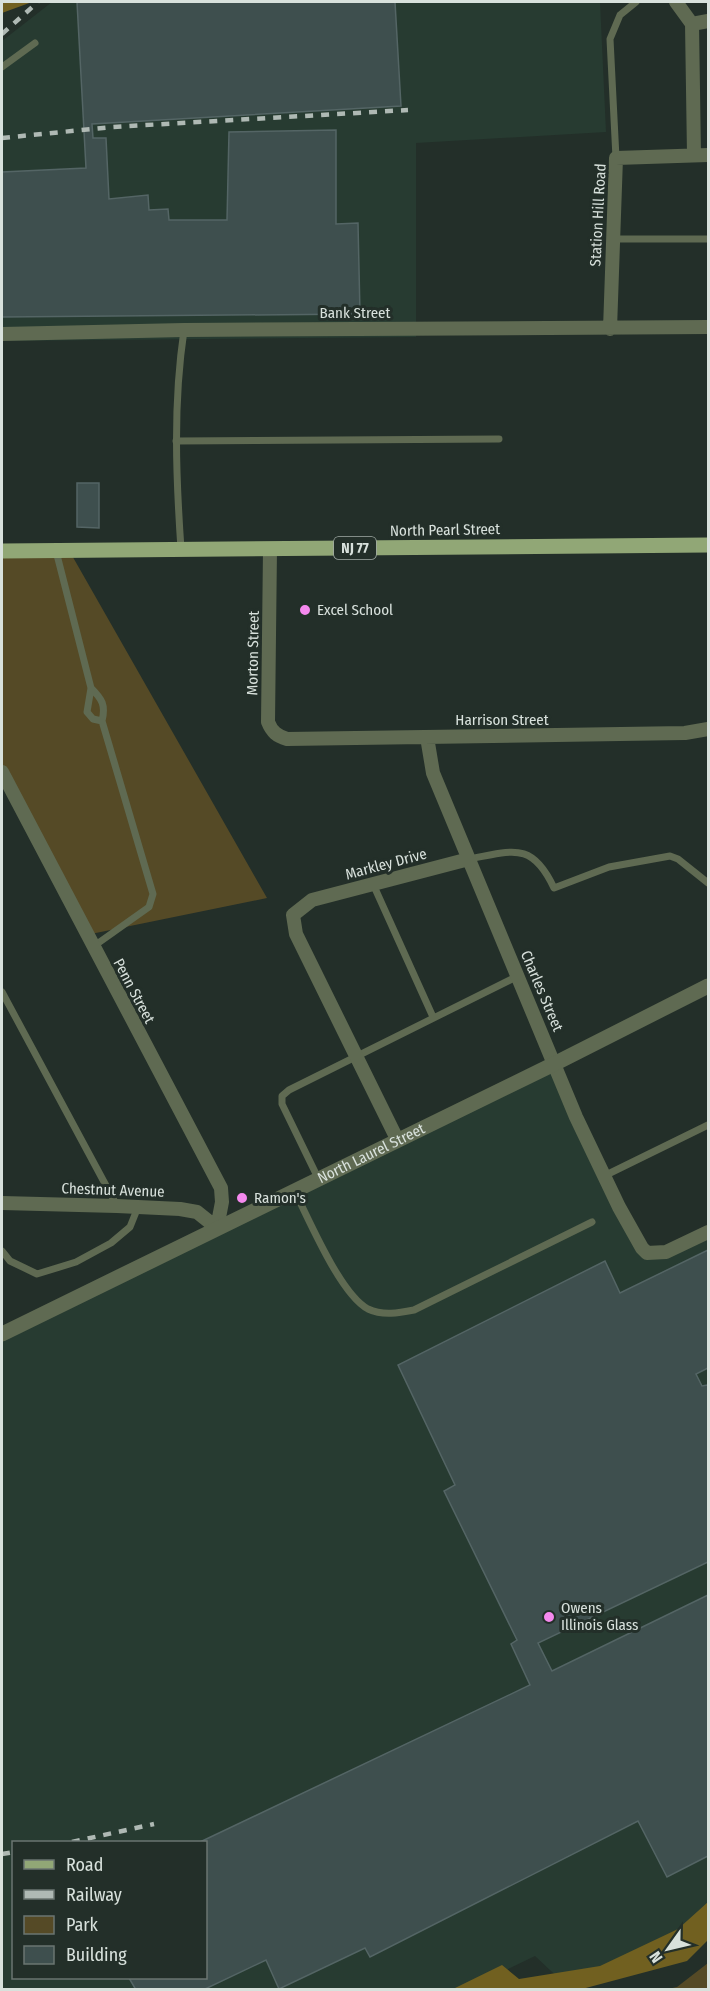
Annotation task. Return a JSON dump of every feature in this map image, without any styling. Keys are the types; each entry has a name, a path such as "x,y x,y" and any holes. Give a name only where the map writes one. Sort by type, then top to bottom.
{"main road":[{"name":"North Pearl Street","path":"2,551 708,545"}],"street":[{"path":"676,2 692,24 694,155"},
{"path":"692,24 708,21"},
{"name":"Station Hill Road","path":"610,329 616,158 708,155"},
{"name":"Bank Street","path":"2,334 184,330 708,327"},
{"name":"Morton Street","path":"270,549 268,722 278,736 296,738"},
{"name":"Harrison Street","path":"296,738 685,733 708,729"},
{"name":"Charles Street","path":"427,737 434,773 469,859 576,1118 619,1207 647,1252 666,1252 708,1232"},
{"name":"Penn Street","path":"2,772 220,1188 222,1202 217,1228"},
{"name":"Markley Drive","path":"397,1139 296,934 293,915 312,900 469,859"},
{"name":"North Laurel Street","path":"2,1334 554,1064 708,986"},
{"name":"Chestnut Avenue","path":"3,1200 197,1212 217,1228"}],"lane":[{"path":"616,158 610,39 620,15 636,2"},
{"path":"2,67 35,43"},
{"path":"613,239 708,239"},
{"path":"181,549 175,461 176,407 184,330"},
{"path":"176,441 499,439"},
{"path":"56,551 91,688 87,712 93,719 102,721"},
{"path":"91,688 100,697 105,709 102,721 153,894 149,907 92,947"},
{"name":"Markley Drive","path":"469,859 510,852 524,853 538,861 554,888 609,867 670,856 678,859 708,883"},
{"path":"373,884 433,1017"},
{"path":"318,1178 282,1104 282,1096 289,1090 356,1055 518,976"},
{"path":"2,992 117,1206"},
{"path":"604,1176 708,1125"},
{"path":"294,1190 335,1269 351,1293 368,1309 392,1314 414,1310 592,1222"},
{"path":"2,1251 10,1261 37,1274 76,1262 111,1243 130,1227 138,1207"}],"shaded area":[{"path":"2,2 32,2 2,13"},
{"path":"52,2 600,2 606,132 416,143 416,337 2,341 2,41"},
{"path":"554,1064 642,1248 666,1252 708,1232 708,1907 692,1921 626,1960 566,1985 535,1956 467,1989 2,1990 2,1334"},
{"path":"708,1902 708,1940 687,1961 582,1989 453,1989 502,1965 519,1979 600,1966 678,1929"}],"green space":[{"path":"2,551 70,552 267,898 86,935 2,772"},
{"path":"708,1963 708,1989 668,1989 677,1987"}],"building":[{"path":"77,2 395,2 401,106 92,124 93,138 106,138 109,199 148,195 149,210 168,209 169,220 227,220 229,132 336,130 336,224 358,223 360,314 2,317 2,172 86,168"},
{"path":"77,483 99,483 99,528 77,527"},
{"name":"Owens Illinois Glass","path":"708,1250 708,1368 696,1374 702,1386 708,1385 708,1562 538,1643 552,1671 708,1595 708,1856 667,1877 638,1821 370,1957 365,1948 279,1989 266,1960 203,1990 136,1990 130,1979 207,1979 207,1841 202,1841 530,1685 511,1644 517,1640 444,1491 455,1485 398,1365 605,1261 620,1293"}],"railway":[{"path":"2,34 38,2"},
{"path":"2,138 112,127 408,110"},
{"path":"77,1841 154,1824"},
{"path":"2,1854 12,1852"}],"place":[{"name":"Excel School","path":"305,610"},
{"name":"Ramon's","path":"242,1198"},
{"name":"Owens Illinois Glass","path":"549,1617"}]}
